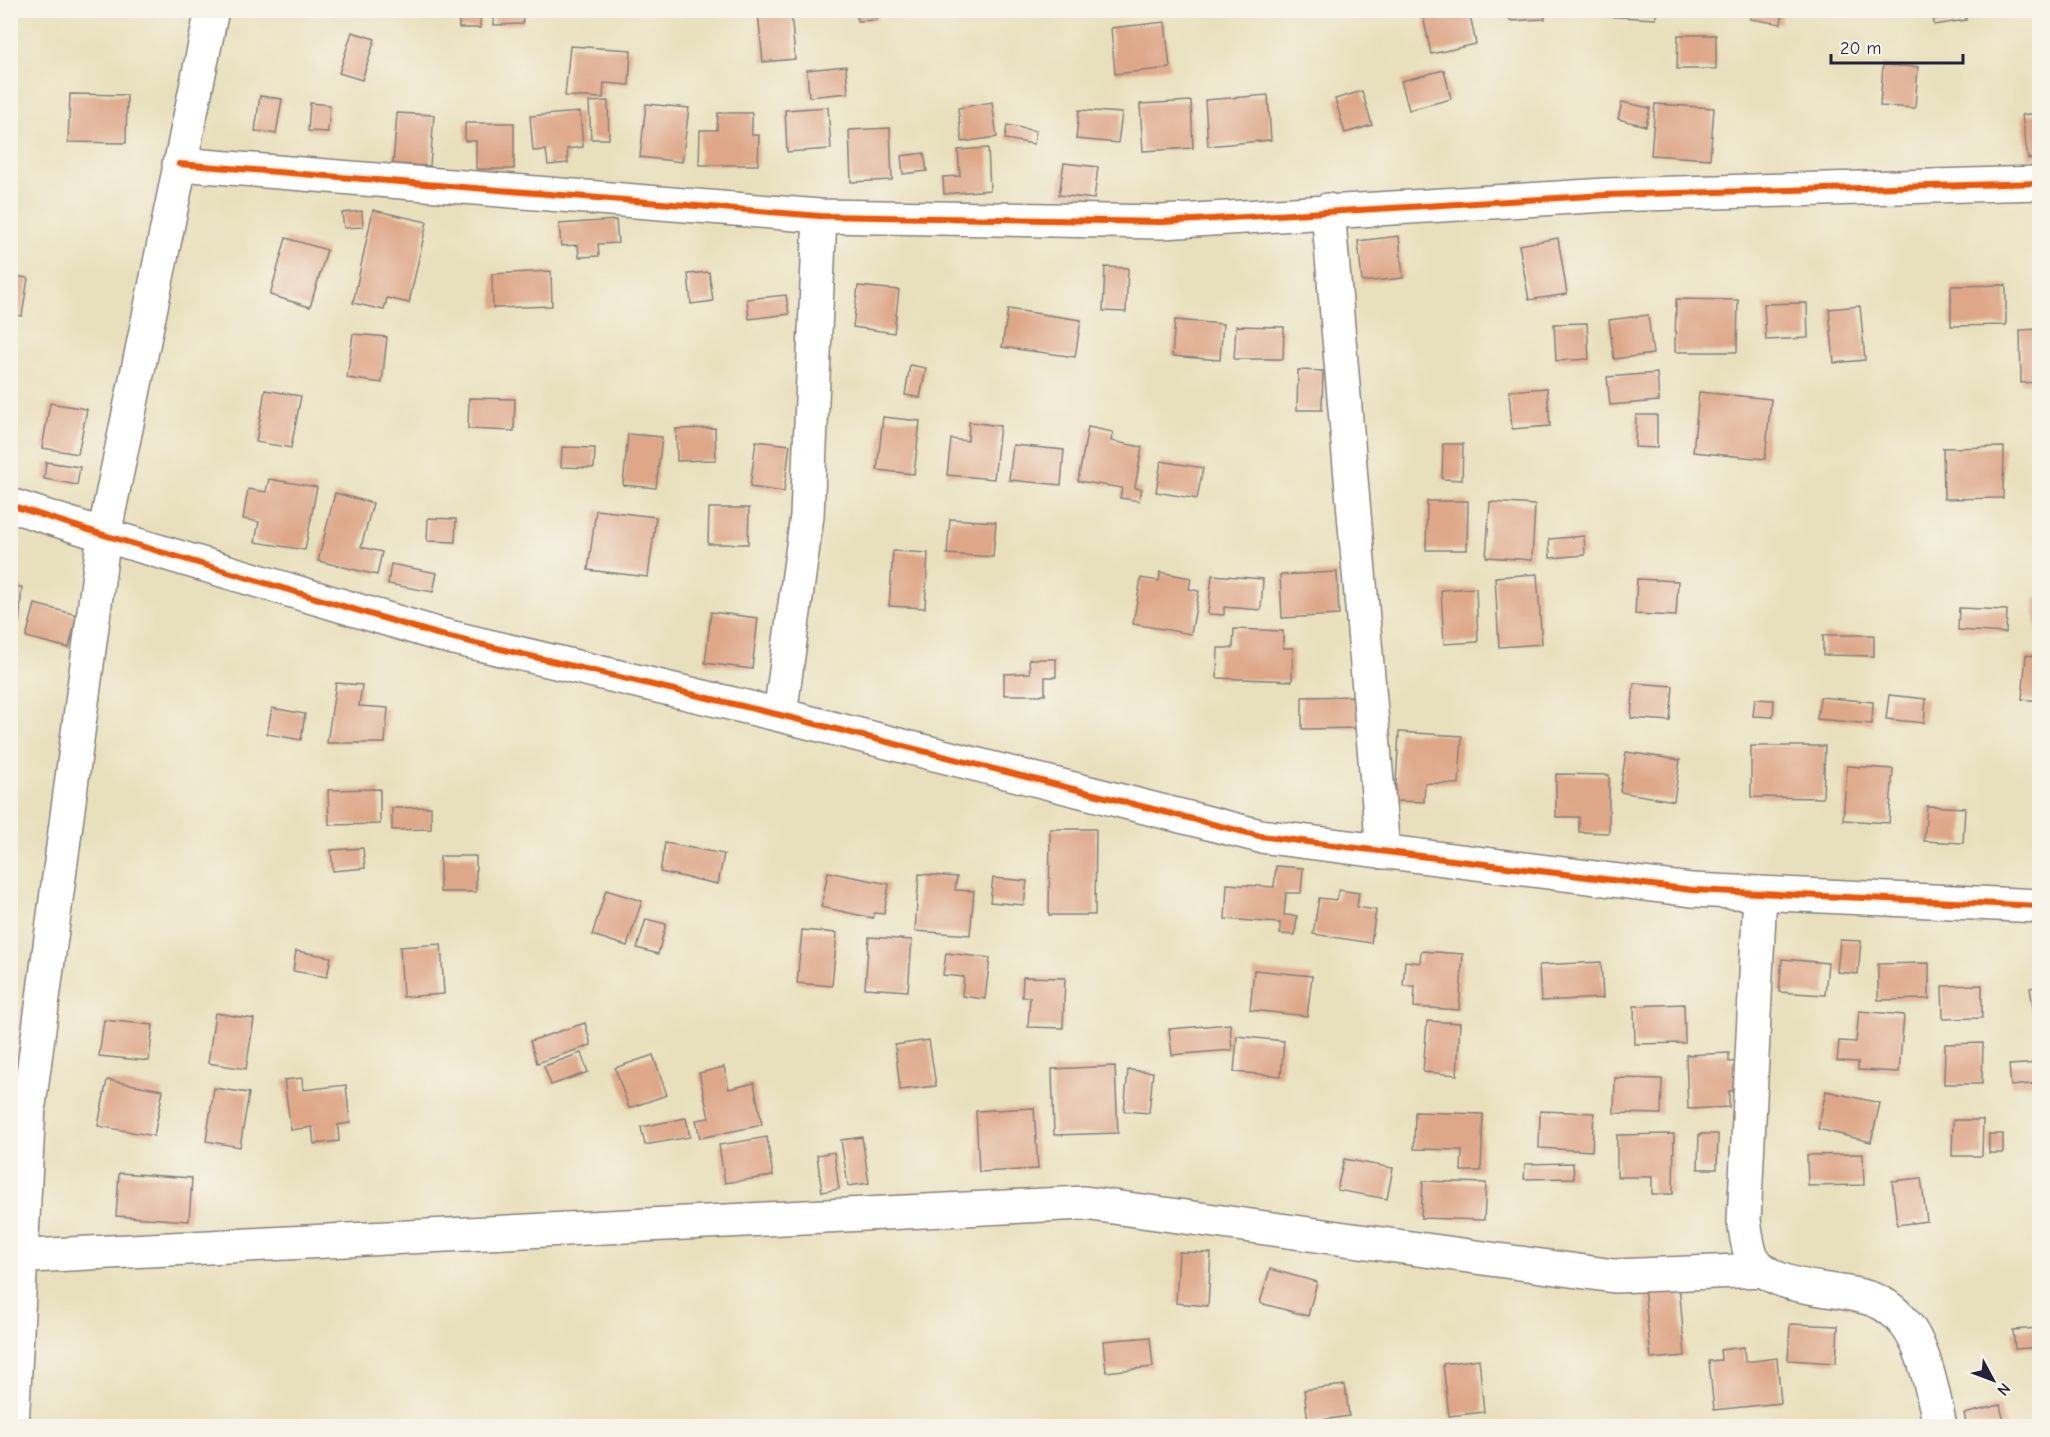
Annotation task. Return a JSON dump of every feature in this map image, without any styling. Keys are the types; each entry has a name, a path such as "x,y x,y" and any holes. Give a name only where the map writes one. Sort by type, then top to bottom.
{"street":[{"path":"12,1426 16,1256 29,1105 104,535 212,10"},
{"path":"179,164 820,216 1162,222 1328,210 1606,195 2040,183"},
{"path":"1328,210 1383,852"},
{"path":"780,715 807,516 820,216"},
{"path":"10,505 437,634 780,715 1260,836 1692,890 2040,906"},
{"path":"1760,893 1744,1221 1752,1257 1764,1270 1780,1280 1878,1302 1895,1313 1909,1328 1929,1377 1940,1426"},
{"path":"16,1256 1084,1203 1614,1276 1764,1270"}],"building":[{"path":"459,10 481,10 480,28 459,28"},
{"path":"494,10 522,10 523,24 494,25"},
{"path":"857,10 877,10 877,20 857,21"},
{"path":"1469,10 1476,44 1431,54 1422,11"},
{"path":"1509,10 1545,10 1545,19 1510,21"},
{"path":"1602,10 1656,10 1656,19 1602,16"},
{"path":"1752,10 1783,10 1781,24 1750,19"},
{"path":"1933,10 1965,10 1966,20 1934,25"},
{"path":"791,11 795,59 763,62 758,14"},
{"path":"1165,22 1170,68 1115,74 1111,28"},
{"path":"352,32 375,39 362,80 339,73"},
{"path":"1678,35 1716,35 1716,69 1677,69"},
{"path":"570,46 631,50 629,85 604,83 603,98 565,96"},
{"path":"1883,65 1918,67 1915,108 1880,106"},
{"path":"846,66 848,93 809,97 807,70"},
{"path":"1444,70 1451,99 1409,110 1401,81"},
{"path":"1362,91 1372,125 1345,133 1335,99"},
{"path":"70,94 127,95 126,143 68,142"},
{"path":"1268,95 1271,140 1208,146 1205,100"},
{"path":"260,96 282,99 276,134 255,131"},
{"path":"608,101 609,139 591,139 589,102"},
{"path":"1191,101 1193,148 1143,151 1140,104"},
{"path":"992,102 997,137 962,142 958,108"},
{"path":"1622,102 1650,108 1646,126 1618,119"},
{"path":"310,103 330,105 328,132 308,131"},
{"path":"646,104 689,108 682,162 640,157"},
{"path":"1655,104 1714,108 1710,159 1651,155"},
{"path":"828,107 831,149 787,152 785,110"},
{"path":"1079,110 1122,113 1118,143 1076,139"},
{"path":"580,112 583,147 567,149 568,163 548,165 546,150 533,151 530,116"},
{"path":"397,113 434,115 430,166 393,164"},
{"path":"718,113 752,113 752,135 759,135 758,165 699,165 700,130 717,130"},
{"path":"2040,113 2040,157 2028,159 2022,115"},
{"path":"465,123 514,123 514,169 476,169 476,141 465,141"},
{"path":"1007,125 1036,131 1034,144 1005,139"},
{"path":"890,128 892,180 851,182 849,130"},
{"path":"988,148 990,190 944,194 943,177 960,176 958,150"},
{"path":"924,153 927,171 903,174 901,156"},
{"path":"1064,163 1098,167 1094,199 1059,195"},
{"path":"373,210 427,222 409,303 387,298 384,310 353,303"},
{"path":"362,211 363,227 344,228 342,213"},
{"path":"616,220 618,243 598,244 599,256 579,257 578,245 561,246 559,224"},
{"path":"1399,236 1403,278 1362,282 1358,241"},
{"path":"286,238 327,250 310,307 270,295"},
{"path":"1558,238 1567,294 1529,300 1519,245"},
{"path":"1105,267 1128,268 1126,312 1103,311"},
{"path":"551,271 552,306 493,308 492,274"},
{"path":"709,272 713,301 691,304 688,274"},
{"path":"10,275 28,278 22,316 10,314"},
{"path":"2006,285 2006,325 1951,326 1951,286"},
{"path":"858,286 899,290 894,333 853,327"},
{"path":"786,295 789,314 749,319 747,299"},
{"path":"1676,299 1738,300 1737,352 1675,352"},
{"path":"1807,303 1808,338 1766,340 1764,304"},
{"path":"1860,306 1865,360 1834,363 1829,309"},
{"path":"1008,309 1081,320 1075,357 1002,347"},
{"path":"1648,315 1653,354 1614,359 1609,320"},
{"path":"1175,320 1223,324 1220,360 1172,356"},
{"path":"1587,323 1589,359 1556,361 1554,324"},
{"path":"1236,326 1284,327 1283,359 1234,359"},
{"path":"2040,329 2040,382 2021,383 2020,330"},
{"path":"353,334 387,337 382,383 347,378"},
{"path":"910,365 926,368 920,398 905,395"},
{"path":"1298,370 1323,371 1322,410 1297,410"},
{"path":"1657,373 1659,401 1610,405 1607,377"},
{"path":"1547,388 1550,426 1512,429 1509,391"},
{"path":"265,390 301,396 291,448 256,442"},
{"path":"1699,392 1771,399 1765,459 1693,452"},
{"path":"469,398 515,399 514,431 468,429"},
{"path":"50,403 87,409 78,454 42,448"},
{"path":"1636,415 1657,415 1657,448 1635,447"},
{"path":"883,417 920,421 914,474 877,470"},
{"path":"969,422 1000,426 994,479 947,475 951,439 968,441"},
{"path":"1088,427 1113,432 1111,441 1142,447 1135,488 1142,489 1139,501 1120,498 1122,488 1078,481"},
{"path":"715,428 716,460 677,461 676,429"},
{"path":"628,434 662,437 656,488 623,485"},
{"path":"756,441 790,445 784,492 750,487"},
{"path":"1443,444 1463,444 1462,480 1442,479"},
{"path":"1013,445 1064,450 1061,485 1009,480"},
{"path":"562,447 595,448 594,468 561,467"},
{"path":"2004,447 2003,498 1944,499 1943,448"},
{"path":"1161,461 1203,468 1197,499 1156,492"},
{"path":"46,462 80,467 77,485 44,479"},
{"path":"269,479 317,487 305,550 255,542 259,522 243,519 248,489 266,492"},
{"path":"335,493 373,503 361,547 382,552 377,575 318,561"},
{"path":"1427,501 1468,501 1467,550 1426,550"},
{"path":"1490,502 1535,505 1532,560 1486,557"},
{"path":"709,508 749,508 748,544 708,544"},
{"path":"596,510 656,517 648,577 588,570"},
{"path":"428,518 456,519 455,542 427,541"},
{"path":"950,519 996,522 993,557 947,554"},
{"path":"1584,536 1585,555 1550,558 1549,539"},
{"path":"893,551 928,553 925,608 889,606"},
{"path":"391,564 437,573 433,592 388,584"},
{"path":"1160,572 1191,578 1189,589 1199,591 1191,634 1133,624 1141,578 1159,581"},
{"path":"1337,572 1339,615 1282,618 1280,575"},
{"path":"1537,574 1542,644 1499,647 1495,577"},
{"path":"1212,575 1263,579 1261,610 1224,607 1224,615 1208,614"},
{"path":"1637,579 1678,581 1676,616 1635,614"},
{"path":"10,586 22,587 19,623 10,623"},
{"path":"1476,588 1478,642 1444,644 1441,590"},
{"path":"2034,597 2040,597 2040,628 2036,628"},
{"path":"35,604 77,615 69,648 26,637"},
{"path":"1959,608 2007,610 2006,633 1958,630"},
{"path":"711,612 758,618 752,669 705,663"},
{"path":"1234,629 1283,631 1283,648 1293,648 1292,681 1217,678 1218,648 1233,648"},
{"path":"1823,635 1874,635 1874,656 1823,655"},
{"path":"2026,655 2040,657 2040,701 2022,699"},
{"path":"1029,659 1056,659 1056,677 1045,677 1045,695 1004,695 1004,674 1030,673"},
{"path":"336,683 362,685 359,706 388,708 385,743 327,743"},
{"path":"1634,683 1673,686 1670,721 1631,718"},
{"path":"1889,695 1926,699 1924,723 1886,719"},
{"path":"1362,696 1362,728 1302,729 1302,697"},
{"path":"1820,697 1873,702 1872,724 1817,719"},
{"path":"1755,699 1774,700 1773,717 1753,716"},
{"path":"272,708 305,714 301,740 267,734"},
{"path":"1399,732 1462,736 1459,784 1425,783 1424,802 1395,801"},
{"path":"1751,746 1825,746 1823,798 1751,797"},
{"path":"1626,752 1680,760 1674,801 1620,792"},
{"path":"1847,766 1893,769 1889,823 1843,820"},
{"path":"1556,774 1609,775 1609,833 1579,832 1579,817 1556,817"},
{"path":"380,789 380,824 329,825 328,790"},
{"path":"1927,806 1965,808 1963,843 1924,841"},
{"path":"431,807 431,829 392,830 392,808"},
{"path":"1050,829 1096,829 1095,915 1049,915"},
{"path":"665,843 724,854 718,884 660,872"},
{"path":"363,848 365,868 333,871 331,850"},
{"path":"440,856 476,856 476,892 440,892"},
{"path":"1276,866 1303,868 1301,893 1286,893 1284,915 1297,916 1295,935 1280,934 1280,923 1225,919 1227,884 1274,887"},
{"path":"828,872 889,884 884,914 874,913 873,918 821,907"},
{"path":"919,874 957,877 955,890 974,891 970,935 915,931"},
{"path":"993,878 1027,881 1024,905 990,902"},
{"path":"606,890 642,901 627,946 592,935"},
{"path":"1339,890 1359,893 1357,907 1376,910 1371,943 1313,934 1319,898 1337,900"},
{"path":"646,919 666,924 658,954 637,948"},
{"path":"802,930 837,933 832,986 797,983"},
{"path":"869,937 912,940 908,991 865,988"},
{"path":"1840,940 1861,941 1858,974 1837,972"},
{"path":"441,944 444,994 403,997 400,947"},
{"path":"296,951 331,957 327,977 293,971"},
{"path":"1421,951 1463,954 1459,1010 1414,1007 1415,986 1403,986 1405,961 1420,963"},
{"path":"946,953 990,958 985,999 962,996 964,977 943,975"},
{"path":"1782,959 1828,963 1825,995 1779,992"},
{"path":"1601,962 1603,998 1541,1001 1539,965"},
{"path":"1929,963 1929,999 1878,1000 1878,964"},
{"path":"1254,970 1312,976 1307,1016 1250,1010"},
{"path":"1023,977 1065,978 1063,1028 1028,1027 1030,997 1022,997"},
{"path":"1982,985 1982,1018 1943,1019 1942,986"},
{"path":"2040,986 2040,1032 2037,1033 2030,988"},
{"path":"1684,1004 1685,1043 1635,1044 1634,1006"},
{"path":"1859,1011 1904,1015 1899,1072 1858,1070 1858,1062 1837,1061 1839,1041 1856,1042"},
{"path":"215,1013 254,1019 246,1069 208,1063"},
{"path":"104,1020 153,1025 149,1061 99,1056"},
{"path":"1427,1021 1460,1023 1457,1075 1423,1072"},
{"path":"585,1023 591,1045 537,1063 530,1041"},
{"path":"1230,1024 1232,1050 1172,1055 1169,1029"},
{"path":"1237,1036 1284,1041 1281,1076 1234,1072"},
{"path":"929,1040 936,1086 900,1090 895,1045"},
{"path":"1983,1043 1982,1084 1944,1084 1945,1044"},
{"path":"581,1053 588,1072 551,1085 544,1066"},
{"path":"1729,1053 1729,1062 1742,1061 1743,1091 1729,1091 1729,1107 1688,1109 1686,1055"},
{"path":"653,1055 667,1095 629,1108 615,1068"},
{"path":"2040,1063 2040,1083 2011,1086 2009,1065"},
{"path":"1115,1066 1118,1133 1054,1135 1052,1069"},
{"path":"724,1067 729,1089 754,1083 762,1125 700,1138 696,1120 709,1118 699,1073"},
{"path":"1128,1070 1153,1072 1149,1113 1124,1111"},
{"path":"302,1078 303,1090 346,1085 350,1123 338,1125 339,1141 314,1144 312,1127 291,1130 284,1080"},
{"path":"1615,1078 1662,1079 1661,1114 1614,1113"},
{"path":"107,1080 163,1090 154,1136 98,1126"},
{"path":"214,1088 249,1093 240,1147 206,1141"},
{"path":"1826,1091 1880,1103 1871,1142 1818,1129"},
{"path":"1034,1108 1038,1169 979,1172 976,1111"},
{"path":"1540,1111 1594,1113 1592,1151 1539,1148"},
{"path":"1415,1112 1483,1114 1481,1171 1461,1171 1462,1150 1414,1149"},
{"path":"686,1118 690,1137 645,1145 641,1127"},
{"path":"1953,1120 1983,1120 1982,1156 1952,1156"},
{"path":"1674,1134 1673,1194 1652,1194 1652,1177 1617,1177 1617,1135"},
{"path":"1699,1134 1718,1134 1717,1169 1698,1169"},
{"path":"1989,1134 2003,1134 2003,1153 1989,1153"},
{"path":"767,1137 773,1176 725,1183 719,1145"},
{"path":"862,1137 869,1183 848,1186 841,1140"},
{"path":"834,1152 839,1189 822,1192 817,1155"},
{"path":"1863,1154 1864,1185 1808,1186 1807,1155"},
{"path":"1344,1159 1393,1168 1387,1199 1337,1190"},
{"path":"1573,1163 1574,1178 1524,1179 1525,1164"},
{"path":"119,1173 192,1178 189,1221 116,1216"},
{"path":"1921,1178 1927,1221 1897,1225 1892,1181"},
{"path":"1423,1181 1486,1183 1484,1220 1421,1218"},
{"path":"1179,1252 1211,1253 1208,1306 1176,1303"},
{"path":"1270,1269 1317,1282 1308,1316 1260,1303"},
{"path":"1679,1284 1685,1356 1651,1359 1644,1287"},
{"path":"1790,1324 1838,1326 1836,1363 1788,1360"},
{"path":"2038,1328 2040,1347 2015,1349 2013,1330"},
{"path":"1150,1337 1153,1367 1106,1372 1103,1341"},
{"path":"1744,1347 1745,1362 1777,1358 1781,1403 1714,1410 1709,1361 1721,1360 1720,1350"},
{"path":"1479,1359 1484,1412 1449,1416 1443,1364"},
{"path":"1345,1385 1349,1416 1308,1422 1304,1390"},
{"path":"2000,1405 2005,1426 1967,1426 1964,1414"}],"cycle path":[{"path":"179,164 820,216 1162,222 1606,195 2040,183"},
{"path":"10,505 437,634 780,715 1260,836 1692,890 2040,906"}]}
